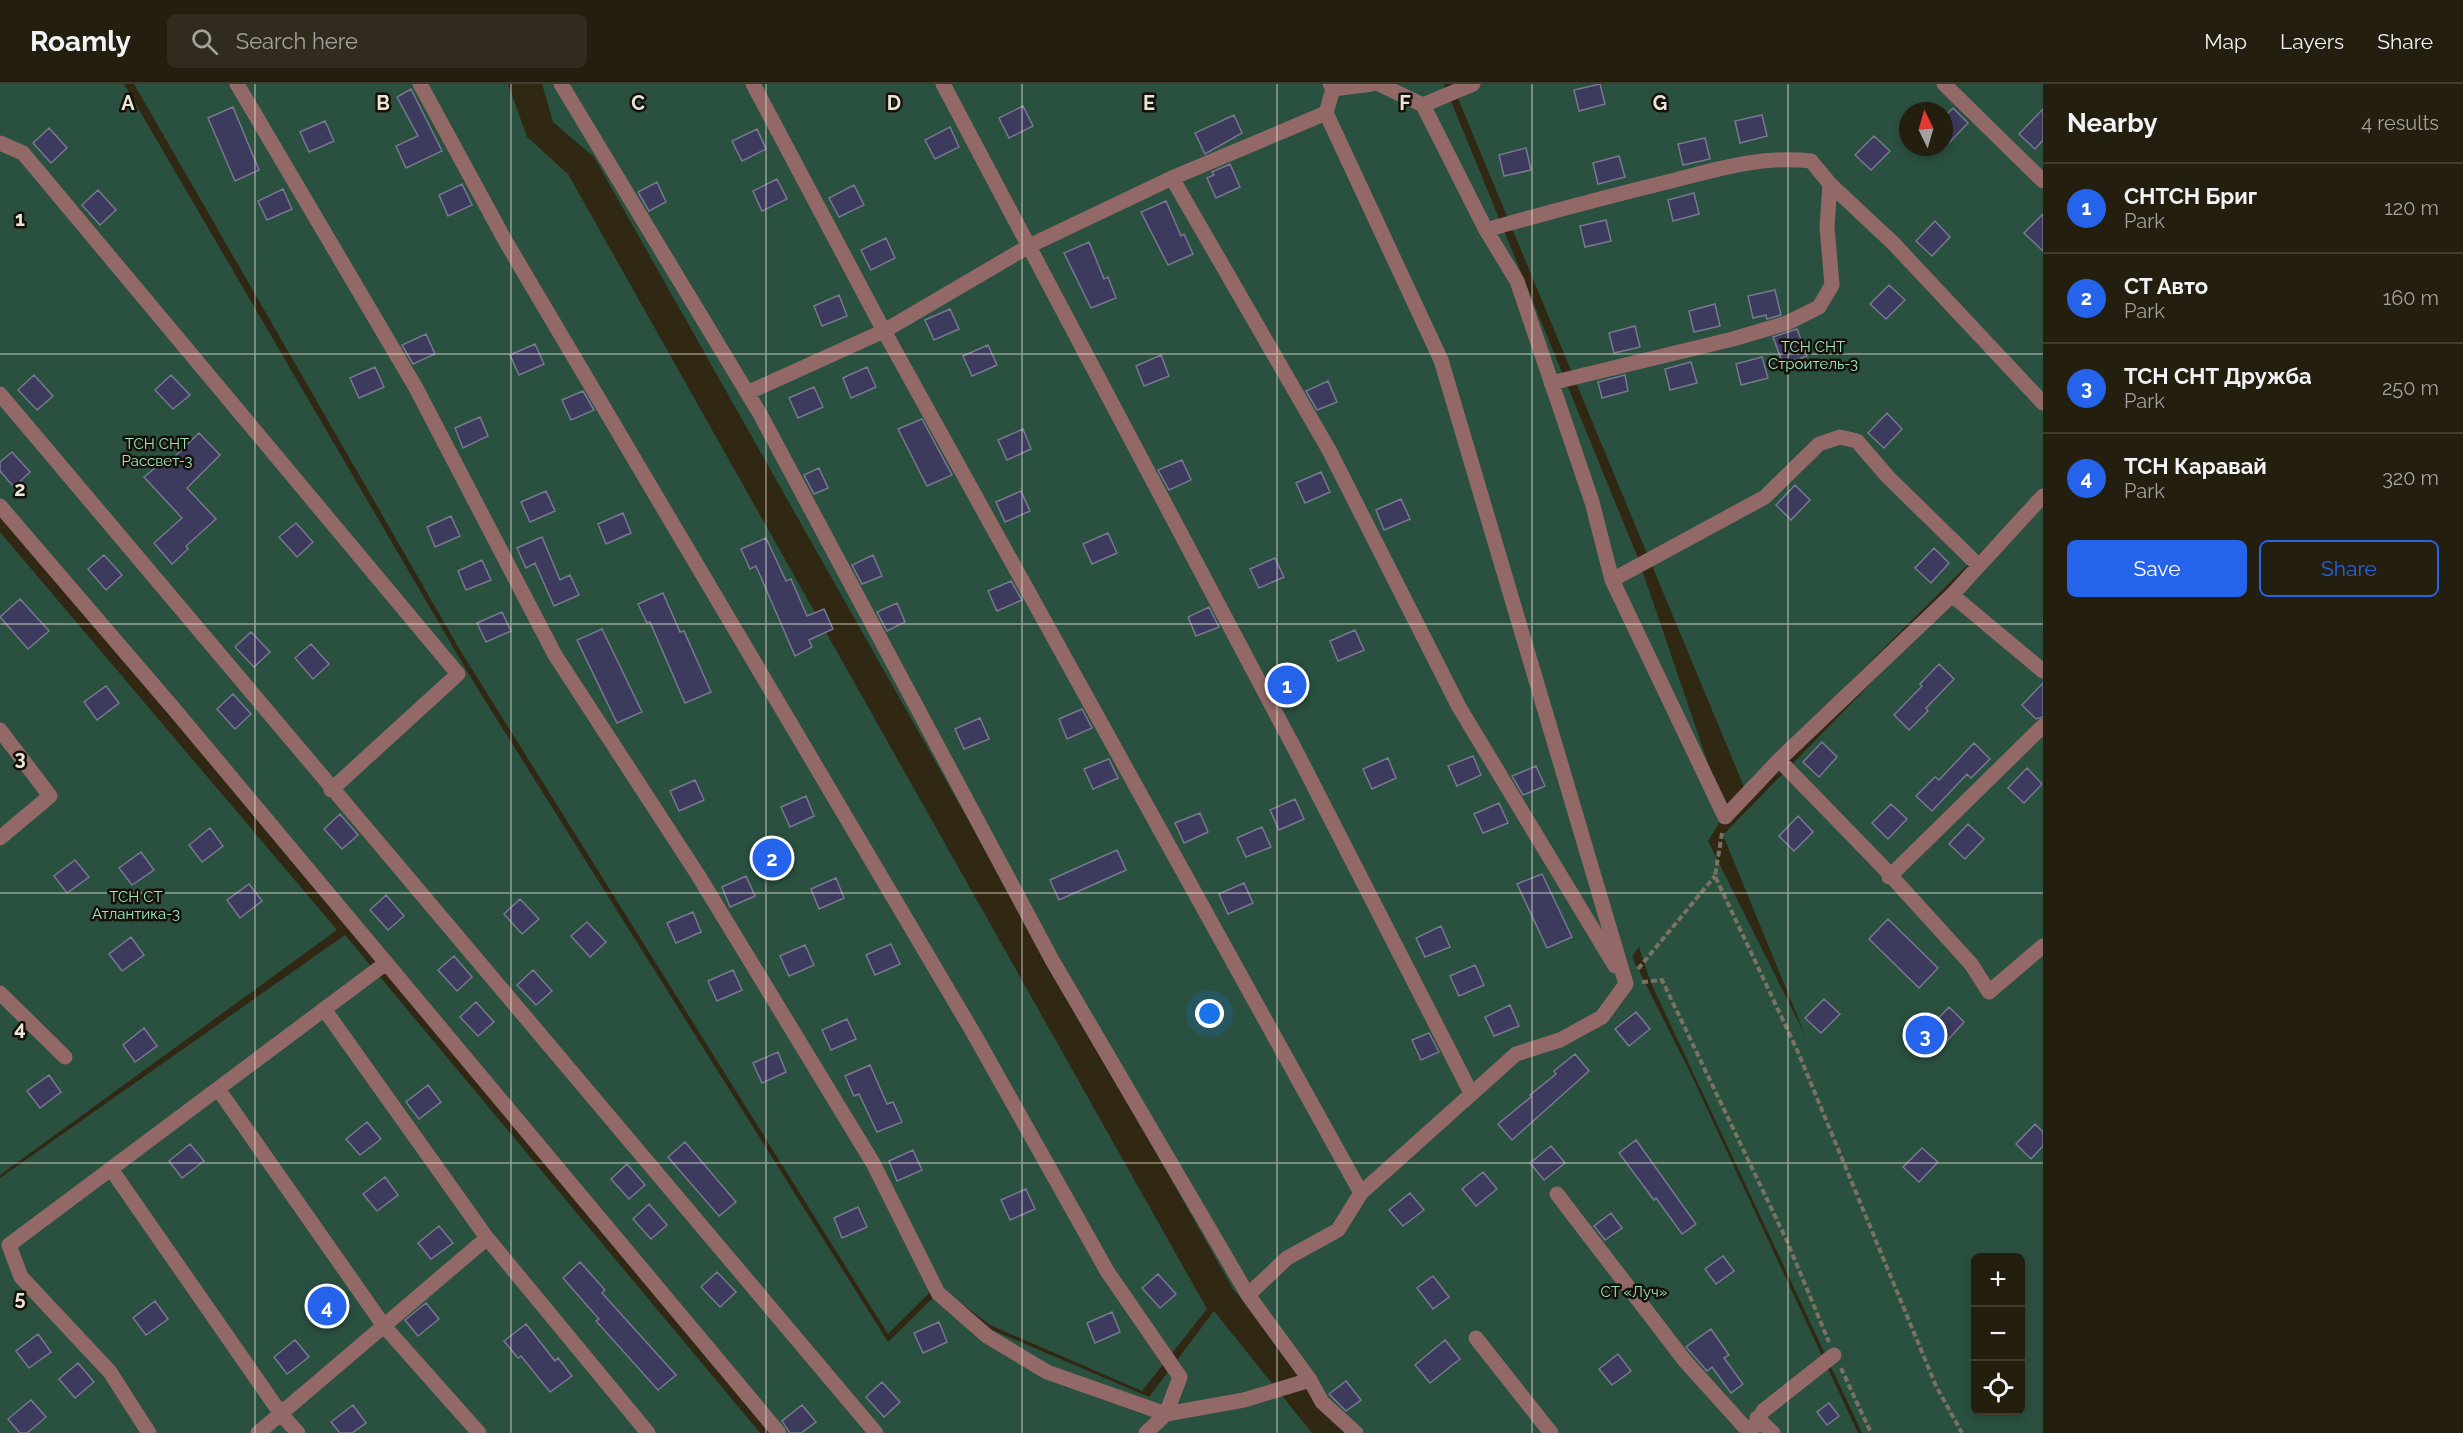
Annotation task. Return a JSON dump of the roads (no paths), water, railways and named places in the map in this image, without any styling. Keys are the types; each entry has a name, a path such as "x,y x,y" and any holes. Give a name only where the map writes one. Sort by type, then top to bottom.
{"street":[{"path":"237,84 416,388 555,654 698,876 873,1163 938,1293 987,1336 1047,1372 1166,1414 1244,1400 1310,1380"},
{"path":"420,84 506,242 974,1034 1107,1271 1180,1377 1166,1414 1146,1433"},
{"path":"561,84 747,393 1052,960 1248,1295 1310,1380 1322,1402 1356,1433"},
{"path":"753,84 884,331 1361,1193"},
{"path":"943,84 1299,757 1471,1093"},
{"path":"1372,84 1332,87 1326,113 1441,360 1626,984"},
{"path":"1379,84 1423,105 1486,231 1516,281 1592,502 1612,580 1725,817 1779,760 1952,595 2043,496"},
{"path":"1423,105 1473,84"},
{"path":"1944,84 2043,181"},
{"path":"747,393 884,331 1029,246 1172,178 1326,113"},
{"path":"0,143 23,153 458,674 331,790"},
{"path":"1486,231 1569,206 1753,161 1786,158 1811,161 1830,184 1893,243 2043,404"},
{"path":"1172,178 1329,450 1459,707 1626,984"},
{"path":"1551,383 1744,336 1787,323 1819,307 1832,285 1827,228 1830,184"},
{"path":"0,394 302,751 331,790 625,1132 876,1433"},
{"path":"1612,580 1690,540 1765,497 1819,444 1840,437 1857,441 1888,477 1978,565"},
{"path":"0,506 174,709 779,1433"},
{"path":"1952,595 2043,671"},
{"path":"1889,877 2043,726"},
{"path":"0,730 50,796 0,838"},
{"path":"1779,760 1971,964 1989,992 2043,946"},
{"path":"149,1433 110,1372 21,1277 9,1245 386,963"},
{"path":"1248,1295 1287,1258 1338,1230 1361,1193 1516,1054 1560,1040 1602,1017 1626,984"},
{"path":"0,993 65,1057"},
{"path":"324,1009 488,1238 648,1433"},
{"path":"218,1089 384,1326 479,1433"},
{"path":"111,1169 281,1414 298,1433"},
{"path":"1557,1194 1685,1361 1726,1410 1750,1433 1757,1418 1834,1355"},
{"path":"258,1433 488,1238"},
{"path":"1476,1338 1551,1433"},
{"path":"1757,1418 1773,1433"}],"place":[{"name":"СНТСН Бриг","path":"1287,685"},
{"name":"СТ Авто","path":"772,858"},
{"name":"ТСН СНТ Дружба","path":"1925,1035"},
{"name":"ТСН Каравай","path":"327,1306"}],"park label":[{"name":"ТСН СНТ Строитель-3","path":"1813,356"},
{"name":"ТСН СНТ Рассвет-3","path":"157,452"},
{"name":"ТСН СТ Атлантика-3","path":"136,906"},
{"name":"СТ «Луч»","path":"1634,1292"}]}
